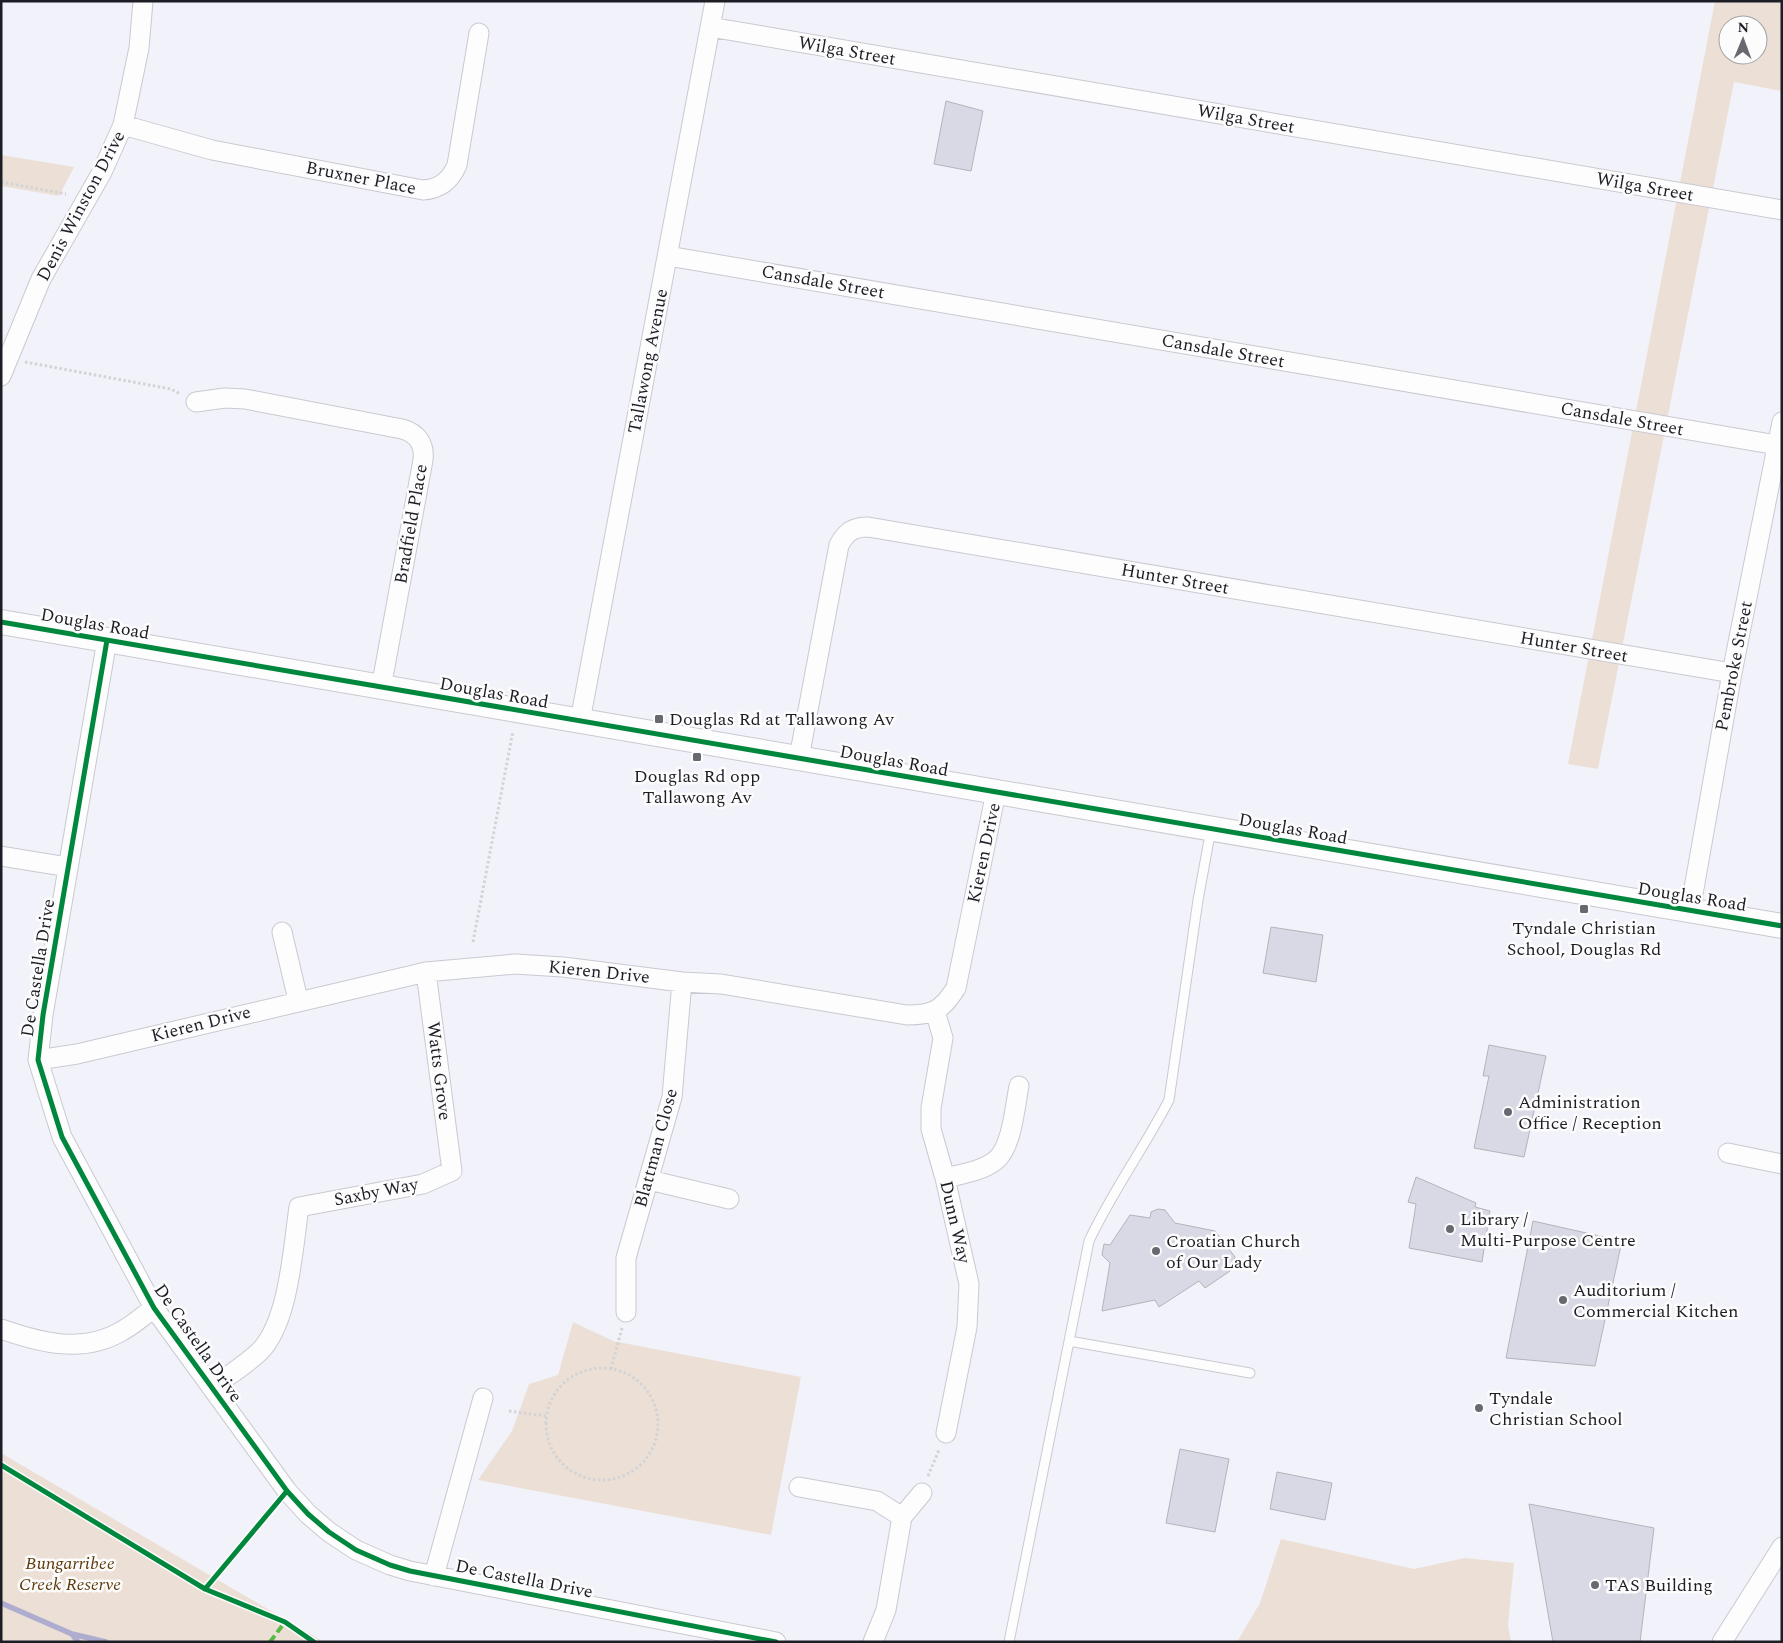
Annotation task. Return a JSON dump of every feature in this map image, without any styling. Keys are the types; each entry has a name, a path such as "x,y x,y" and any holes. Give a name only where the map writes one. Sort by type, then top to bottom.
{"street":[{"name":"Denis Winston Drive","path":"4,367 41,280 102,172 123,125 139,48 144,1"},
{"name":"Tallawong Avenue","path":"580,721 715,1"},
{"name":"Wilga Street","path":"710,27 1782,210"},
{"name":"Bruxner Place","path":"123,125 212,150 423,190 432,190 447,181 457,165 479,33"},
{"name":"Cansdale Street","path":"668,256 1778,446"},
{"name":"Bradfield Place","path":"196,402 226,398 245,399 402,429 412,433 419,439 423,450 423,460 381,688"},
{"name":"Pembroke Street","path":"1690,911 1732,674 1782,422"},
{"name":"Hunter Street","path":"798,758 839,545 843,536 858,527 888,530 1732,674"},
{"name":"Douglas Road","path":"1,622 1782,926"},
{"name":"De Castella Drive","path":"107,640 43,1015 38,1060 62,1138 154,1308 288,1491 317,1523 372,1558 410,1571 434,1576 776,1642"},
{"name":"Kieren Drive","path":"38,1060 77,1054 298,1000 426,972 515,964 562,966 682,982 721,984 907,1015 921,1015 935,1011 946,1004 956,988 996,792"},
{"path":"1,856 68,867"},
{"path":"282,932 298,1000"},
{"name":"Watts Grove","path":"426,972 452,1171"},
{"name":"Blattman Close","path":"626,1312 626,1258 672,1097 682,982"},
{"name":"Dunn Way","path":"935,1011 943,1038 930,1108 931,1129 945,1178 969,1284 967,1327 946,1433"},
{"path":"945,1178 981,1168 997,1159 1006,1148 1019,1086"},
{"path":"1728,1153 1782,1164"},
{"name":"Saxby Way","path":"212,1388 259,1352 272,1334 285,1299 299,1207 424,1184 452,1171"},
{"path":"649,1180 729,1200"},
{"path":"1,1329 52,1344 88,1344 121,1332 154,1308"},
{"path":"434,1576 483,1398"},
{"path":"799,1487 877,1501 902,1517"},
{"path":"874,1642 886,1610 902,1517 922,1493"},
{"path":"1722,1642 1782,1547"}],"lane":[{"path":"1009,1642 1088,1241 1105,1205 1154,1129 1169,1100 1198,900 1211,829"},
{"path":"1069,1341 1250,1373"}],"path":[{"path":"1,182 66,194"},
{"path":"4,367 171,389 196,402"},
{"path":"473,942 513,731"},
{"path":"611,1369 626,1312"},
{"path":"598,1368 611,1369 635,1379 652,1398 656,1410 657,1436 651,1452 640,1466 626,1475 608,1480 591,1479 575,1474 561,1462 551,1448 546,1431 546,1416 552,1397 568,1380 586,1371 598,1368"},
{"path":"509,1411 546,1416"},
{"path":"922,1493 946,1433"}],"green space":[{"path":"1715,1 1782,1 1782,91 1734,82 1598,769 1568,764"},
{"path":"1,155 74,167 59,196 1,186"},
{"path":"573,1322 613,1341 801,1377 771,1535 478,1480 512,1431 529,1384 558,1375"},
{"name":"Bungarribee Creek Reserve","path":"1,1453 324,1642 1,1642"},
{"path":"1281,1539 1414,1569 1465,1558 1514,1563 1508,1625 1511,1642 1237,1642 1260,1603"}],"building":[{"path":"946,101 983,111 971,171 934,164"},
{"path":"1271,927 1323,935 1316,982 1263,973"},
{"name":"Administration Office / Reception","path":"1489,1045 1546,1056 1524,1157 1474,1148 1489,1076 1483,1076"},
{"name":"Library / Multi-Purpose Centre","path":"1416,1177 1476,1203 1475,1207 1490,1211 1482,1262 1409,1248 1416,1204 1408,1202"},
{"path":"1158,1209 1165,1210 1175,1223 1215,1231 1235,1257 1230,1271 1205,1288 1199,1281 1159,1307 1155,1300 1102,1311 1110,1263 1102,1255 1104,1244 1110,1245 1130,1215 1150,1218 1151,1212"},
{"name":"Auditorium / Commercial Kitchen","path":"1533,1221 1622,1241 1595,1366 1506,1358"},
{"path":"1180,1449 1229,1459 1215,1532 1166,1523"},
{"path":"1277,1472 1332,1483 1325,1520 1270,1509"},
{"name":"TAS Building","path":"1529,1504 1654,1528 1640,1642 1553,1642"}],"waterway":[{"path":"1,1603 72,1634 78,1642"},
{"path":"72,1634 106,1642"}],"marked path":[{"path":"270,1642 285,1622"}],"cycle path":[{"path":"1,622 1782,926"},
{"path":"107,640 43,1015 38,1060 62,1137 154,1308 287,1491 308,1514 329,1532 356,1550 390,1565 410,1571 776,1642"},
{"path":"1,1465 205,1589 285,1622 314,1642"},
{"path":"205,1589 287,1491"}],"place":[{"name":"Douglas Rd at Tallawong Av","path":"659,719"},
{"name":"Douglas Rd opp Tallawong Av","path":"697,757"},
{"name":"Tyndale Christian School, Douglas Rd","path":"1584,909"},
{"name":"Administration Office / Reception","path":"1508,1112"},
{"name":"Library / Multi-Purpose Centre","path":"1450,1229"},
{"name":"Croatian Church of Our Lady","path":"1156,1251"},
{"name":"Auditorium / Commercial Kitchen","path":"1563,1300"},
{"name":"Tyndale Christian School","path":"1479,1408"},
{"name":"TAS Building","path":"1595,1585"}]}
